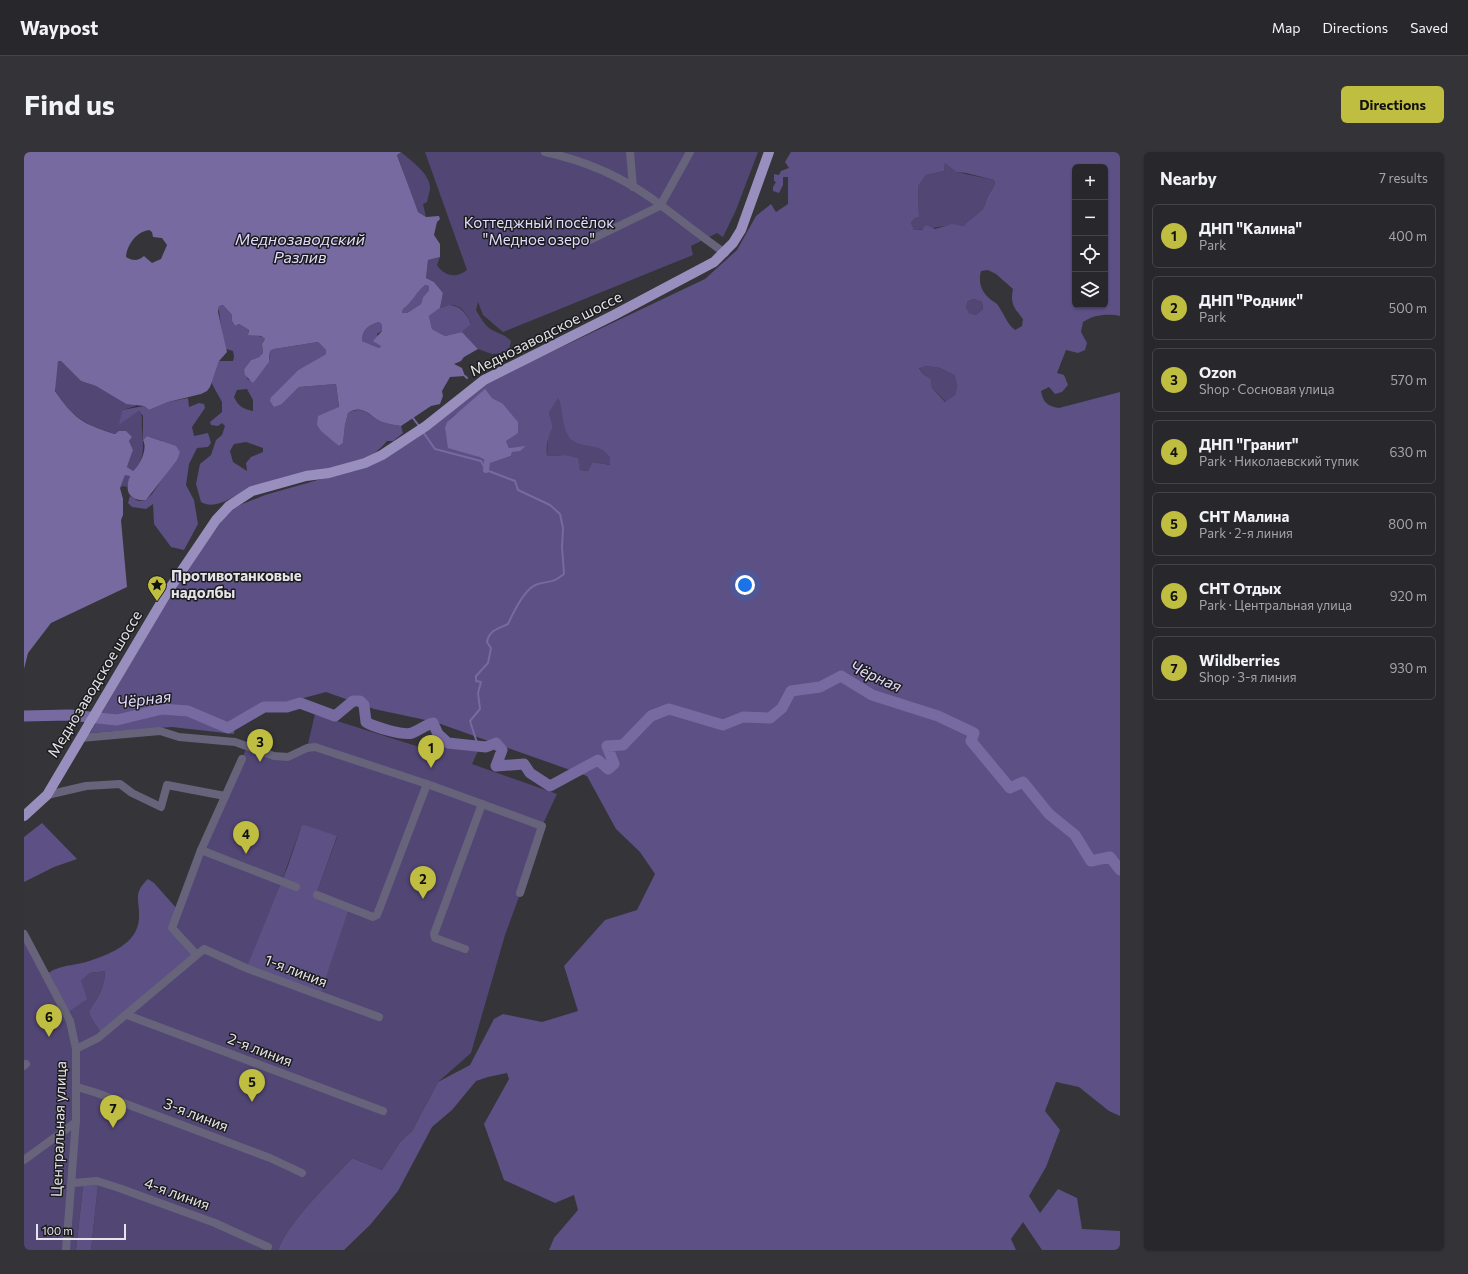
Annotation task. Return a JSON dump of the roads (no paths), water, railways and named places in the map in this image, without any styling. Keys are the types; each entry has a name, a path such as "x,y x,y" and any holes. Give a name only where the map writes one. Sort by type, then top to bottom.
{"main road":[{"name":"Меднозаводское шоссе","path":"24,816 47,794 168,591 216,520 229,506 252,491 365,463 382,455 422,428 484,380 701,271 725,253 737,236 748,215 769,152"}],"street":[{"path":"545,152 572,158 633,187 725,253"},
{"path":"630,152 633,187"},
{"path":"586,242 660,206 690,152"},
{"path":"81,737 160,731 180,737 235,742 274,756 288,757 307,748 315,747 427,784 542,826 520,893"},
{"path":"76,1050 98,1038 127,1015 196,954 172,928 201,850 247,747"},
{"path":"47,794 86,786 120,784 132,793 161,807 167,785 225,796"},
{"path":"317,895 373,917 377,915 427,784"},
{"path":"465,949 435,938 434,934 482,804"},
{"path":"201,850 296,887"},
{"name":"Центральная улица","path":"24,934 70,1021 76,1050 77,1087 73,1183 66,1250"},
{"name":"1-я линия","path":"196,954 204,949 246,968 379,1017"},
{"name":"2-я линия","path":"127,1015 383,1111"},
{"name":"3-я линия","path":"77,1087 115,1099 270,1158 302,1172"},
{"path":"24,1160 76,1122"},
{"name":"4-я линия","path":"73,1183 97,1181 119,1188 209,1220 268,1247"}],"water":[{"name":"Меднозаводский Разлив","path":"24,152 401,152 397,155 418,212 426,217 439,216 440,219 437,222 434,235 440,244 440,257 428,260 426,278 434,282 443,293 440,308 429,316 432,329 445,336 462,332 478,349 454,364 462,368 465,376 450,377 442,391 443,396 440,404 431,406 401,426 382,422 362,410 353,410 348,413 343,443 339,446 321,431 317,425 318,416 339,407 336,384 299,387 282,404 274,407 270,401 271,397 298,370 326,354 326,350 318,342 274,349 270,351 269,362 253,383 245,375 244,369 251,360 259,357 263,353 262,344 265,339 261,336 248,335 249,330 239,324 235,326 232,321 232,315 223,305 219,306 218,312 227,352 219,361 210,387 207,391 201,394 168,402 149,410 144,406 126,404 96,386 81,381 61,361 58,361 55,391 68,408 80,419 95,427 115,434 119,431 126,431 132,437 129,441 133,450 127,467 133,471 138,465 145,448 143,440 147,436 176,446 180,452 177,460 146,500 135,499 129,494 128,481 130,476 125,475 120,488 123,499 123,515 121,520 127,587 51,623 28,653 24,669","holes":["149,230 152,232 153,237 162,238 167,245 161,259 152,263 144,256 135,260 126,257 128,248 136,236","425,285 429,286 429,290 423,297 421,304 407,313 402,313 403,309","379,322 382,325 382,331 373,341 381,346 379,348 362,341 366,328"]},
{"path":"485,389 492,398 502,403 518,422 518,433 506,441 509,448 526,446 520,451 512,452 511,456 491,463 479,457 448,448 445,428 447,422"}],"waterway":[{"path":"413,418 419,426"},
{"path":"423,432 435,449 481,461 486,470 515,481 518,490 550,505 560,514 563,528 562,547 564,574 554,581 533,586 520,601 508,624 494,630 488,638 487,642 491,648 488,663 476,676 476,681 481,682 478,693 480,709 470,721 478,746"},
{"path":"486,470 488,454"},
{"name":"Чёрная","path":"24,716 70,715 117,720 162,709 188,711 228,728 264,707 287,707 300,703 335,716 353,701 360,701 364,705 366,722 382,728 408,734 433,723 438,734 448,743 486,747 496,743 502,750 496,766 524,764 530,773 550,786 598,760 608,769 614,764 607,746 623,745 651,716 669,709 723,725 743,717 770,718 782,708 791,691 820,687 841,676 872,695 938,716 974,733 971,741 1010,788 1023,782 1049,814 1075,835 1091,861 1110,857 1120,870"}],"place":[{"name":"Противотанковые надолбы","path":"157,602"},
{"name":"Ozon","path":"260,762"},
{"name":"ДНП \"Калина\"","path":"431,768"},
{"name":"ДНП \"Гранит\"","path":"246,854"},
{"name":"ДНП \"Родник\"","path":"423,899"},
{"name":"СНТ Отдых","path":"49,1037"},
{"name":"СНТ Малина","path":"252,1102"},
{"name":"Wildberries","path":"113,1128"}],"park label":[{"name":"Коттеджный посёлок \"Медное озеро\"","path":"539,232"}]}
